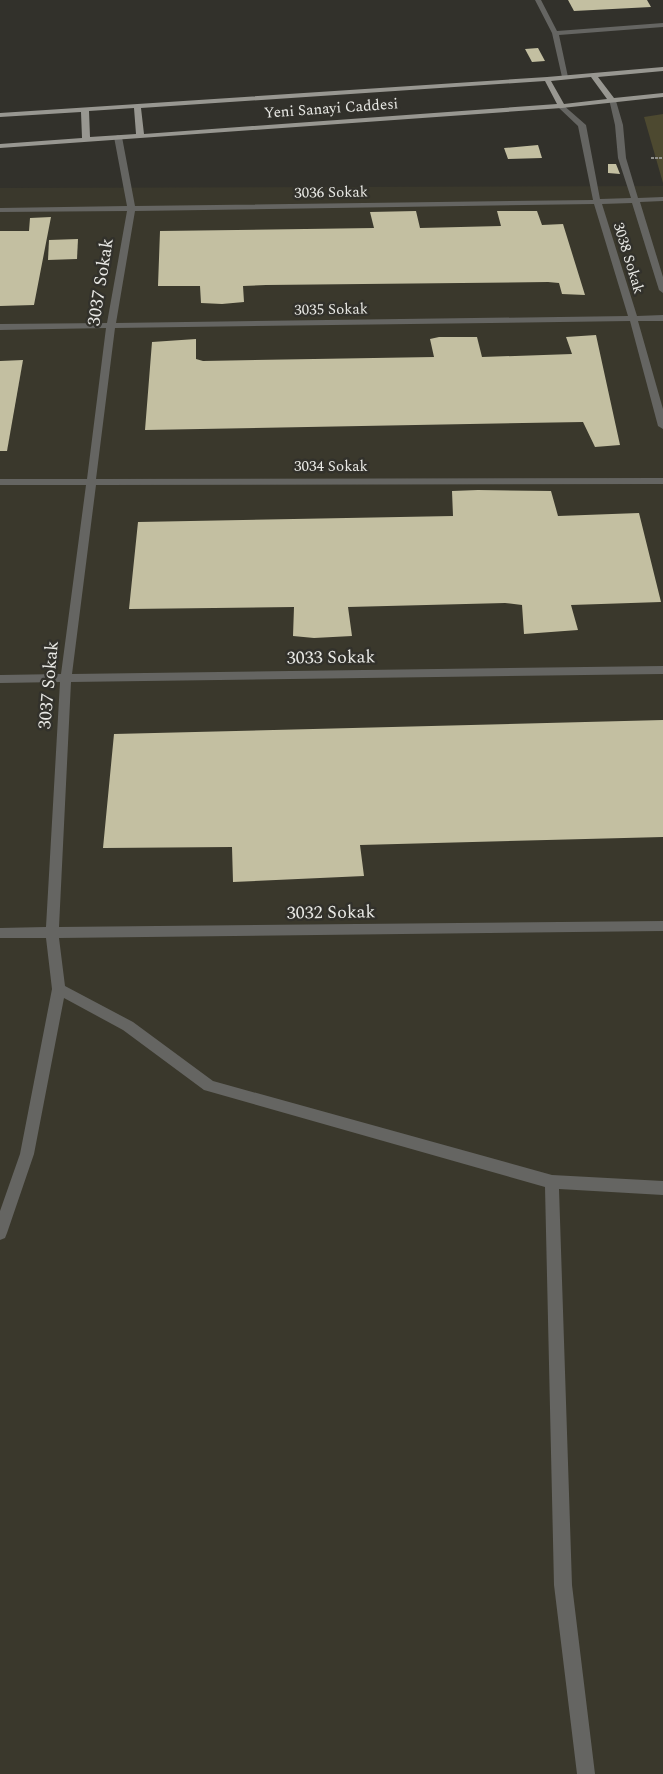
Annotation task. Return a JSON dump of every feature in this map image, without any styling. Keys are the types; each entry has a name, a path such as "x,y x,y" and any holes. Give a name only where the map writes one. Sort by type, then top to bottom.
{"main road":[{"name":"Yeni Sanayi Caddesi","path":"0,115 547,80 663,69"},
{"path":"594,76 612,101"},
{"path":"547,80 562,106"},
{"name":"Yeni Sanayi Caddesi","path":"0,146 140,134 562,106 663,95"},
{"path":"137,105 140,134"},
{"path":"85,110 86,140"}],"lane":[{"path":"538,0 555,33 565,77"},
{"path":"555,33 663,25"},
{"name":"3038 Sokak","path":"612,101 619,126 622,158 663,290"},
{"name":"3038 Sokak","path":"562,106 582,125 597,202 633,318 663,426"},
{"name":"3037 Sokak","path":"0,1233 27,1154 59,989 52,932 66,678 111,326 131,208 118,136"},
{"name":"3036 Sokak","path":"0,210 597,202 663,199"},
{"name":"3035 Sokak","path":"0,327 663,318"},
{"name":"3034 Sokak","path":"0,482 663,481"},
{"name":"3033 Sokak","path":"0,679 663,670"},
{"name":"3032 Sokak","path":"0,933 663,926"},
{"path":"59,989 128,1026 209,1086 552,1182 663,1188"},
{"path":"552,1182 562,1585 586,1774"}],"shaded area":[{"path":"663,114 663,183 644,117"},
{"path":"663,186 663,1774 0,1774 0,188"}],"building":[{"path":"568,0 647,0 651,7 574,11"},
{"path":"538,48 545,61 532,62 525,49"},
{"path":"538,145 542,158 508,159 504,148"},
{"path":"608,164 616,164 620,174 608,173"},
{"path":"416,211 420,228 501,226 497,211 537,211 542,225 563,224 585,295 562,294 559,283 548,282 266,285 243,286 244,302 222,304 201,303 200,286 158,286 160,231 374,228 370,212"},
{"path":"51,217 34,305 0,306 0,231 29,231 30,218"},
{"path":"78,239 77,259 48,260 49,240"},
{"path":"596,335 620,445 595,447 583,422 145,430 152,342 196,339 196,359 203,361 434,357 430,339 439,337 477,337 482,357 572,354 566,337"},
{"path":"23,360 7,451 0,451 0,361"},
{"path":"452,491 551,491 558,516 639,513 661,602 571,605 578,630 524,634 522,605 505,603 348,607 352,636 314,638 293,636 294,607 129,609 138,522 453,516"},
{"path":"663,720 663,837 360,845 364,876 233,882 232,847 103,848 114,734"}]}
